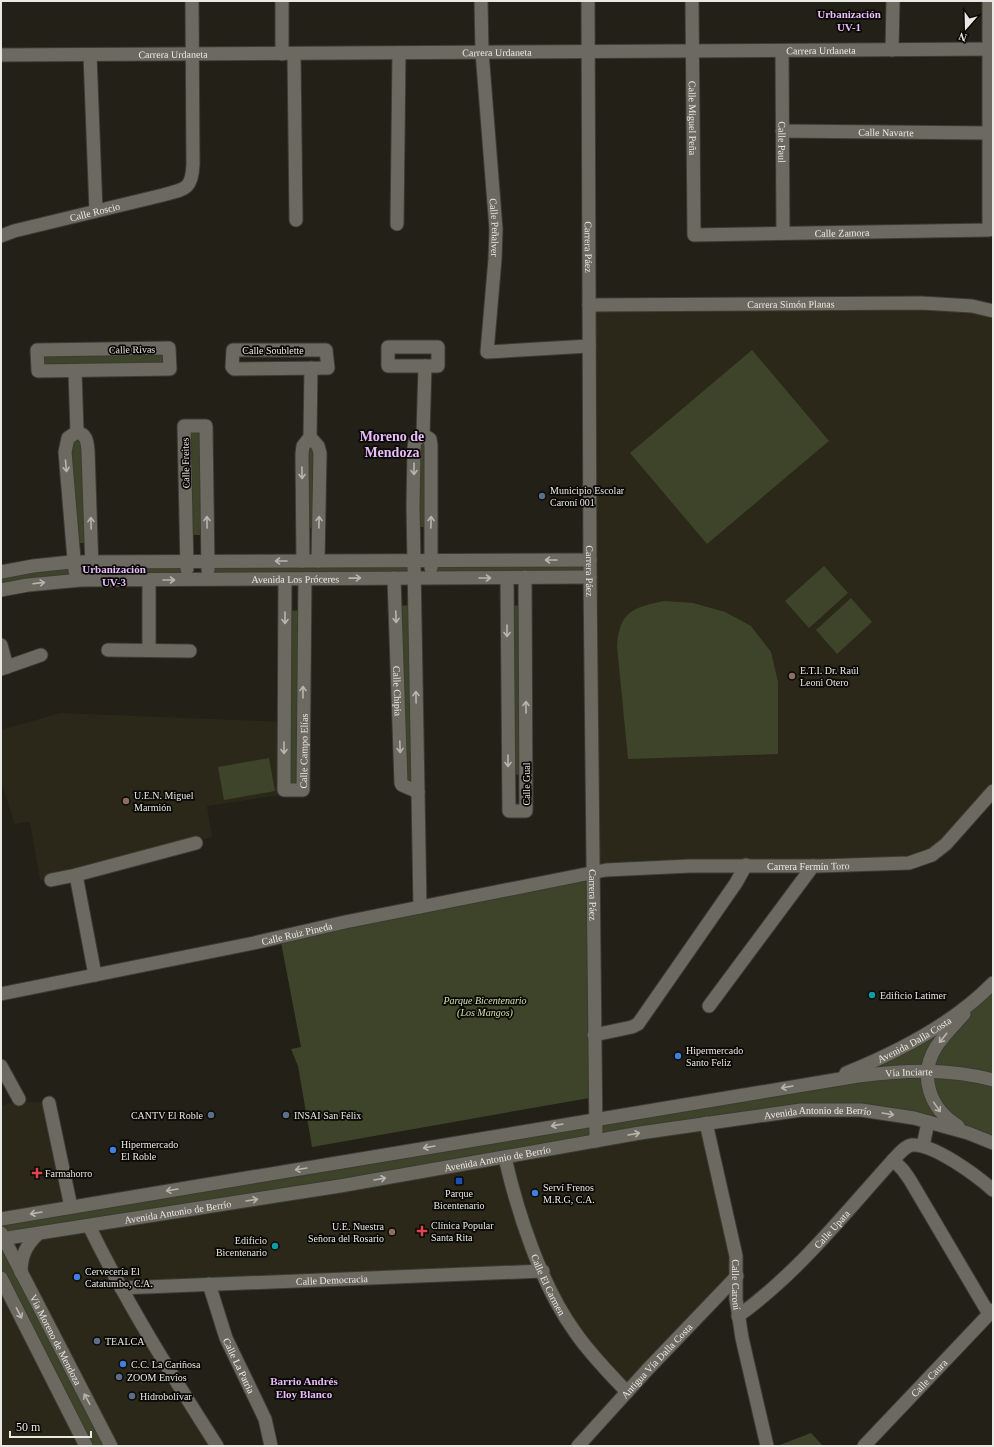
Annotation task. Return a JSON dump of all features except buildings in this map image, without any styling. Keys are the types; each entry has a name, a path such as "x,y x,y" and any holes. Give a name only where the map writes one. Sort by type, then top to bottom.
{"street":[{"path":"192,1 192,55"},
{"path":"282,1 288,54 296,220"},
{"name":"Calle Peñalver","path":"481,1 482,52 496,229 487,352 590,346"},
{"name":"Carrera Páez","path":"588,1 590,577 596,1141"},
{"name":"Calle Miguel Peña","path":"692,1 694,235"},
{"path":"892,50 893,1"},
{"path":"989,1 991,49 989,133"},
{"name":"Carrera Urdaneta","path":"1,56 991,49"},
{"name":"Calle Paul","path":"782,51 783,233"},
{"path":"397,224 399,53"},
{"path":"90,55 96,211"},
{"name":"Calle Roscio","path":"1,236 14,231 184,190 188,186 192,170 192,55"},
{"name":"Calle Navarte","path":"782,132 989,133"},
{"name":"Calle Zamora","path":"694,235 989,230 989,133"},
{"name":"Carrera Simón Planas","path":"589,305 921,303 972,306 993,311"},
{"name":"Calle Rivas","path":"169,348 170,369 75,370 38,371 37,350 169,348"},
{"name":"Calle Soublette","path":"232,350 327,350 327,368 311,368 234,369 232,367 232,350"},
{"path":"425,366 423,435 430,439 431,445 430,578"},
{"name":"Calle Soublette","path":"303,561 302,454 303,446 310,437 311,368"},
{"path":"75,370 77,432"},
{"name":"Calle Freites","path":"187,580 184,426 206,426 208,580"},
{"path":"76,580 65,452 68,438 77,432 84,434 88,451 92,580"},
{"name":"Calle Chipia","path":"420,907 413,561 414,448 415,441 423,435"},
{"path":"310,437 318,446 320,454 318,561"},
{"name":"Avenida Los Próceres","path":"1,572 32,566 74,562 590,560"},
{"name":"Calle Gual","path":"507,578 509,811 526,811 525,577"},
{"name":"Avenida Los Próceres","path":"1,590 28,584 76,580 590,577"},
{"name":"Calle Chipia","path":"394,578 401,784 418,792"},
{"name":"Calle Campo Elías","path":"285,579 284,790 303,790 305,579"},
{"path":"149,580 149,650"},
{"path":"1,645 4,668 42,656"},
{"path":"108,650 190,651"},
{"name":"Carrera Fermín Toro","path":"593,873 640,868 746,865 889,865 922,860 932,855 946,844 993,791"},
{"path":"52,880 196,843"},
{"path":"594,1035 632,1028 638,1024 736,883 746,865"},
{"path":"709,1006 813,866"},
{"name":"Calle Ruiz Pineda","path":"1,994 420,907 593,873"},
{"path":"76,875 95,975"},
{"name":"Avenida Dalla Costa","path":"826,1081 869,1063 927,1032 978,998 993,983"},
{"path":"968,1133 945,1117 934,1103 928,1087 928,1070 931,1057 937,1046 978,998"},
{"path":"1,1066 19,1099"},
{"name":"Vía Inciarte","path":"826,1081 883,1072 928,1070 954,1072 993,1080"},
{"path":"1,1219 596,1118 826,1081"},
{"path":"49,1103 71,1207"},
{"name":"Avenida Antonio de Berrío","path":"2,1237 38,1234 89,1226 505,1158 706,1123 820,1109 883,1113 928,1122 968,1133 993,1143"},
{"path":"928,1122 923,1146 934,1150 956,1163 993,1190"},
{"name":"Calle Caroní","path":"706,1123 736,1256 736,1299 738,1316 767,1446"},
{"name":"Calle Upata","path":"738,1316 799,1265 903,1150 911,1145 923,1146"},
{"name":"Calle El Carmen","path":"505,1158 515,1197 543,1271 574,1331 627,1392"},
{"path":"893,1160 910,1180 991,1312"},
{"path":"89,1226 110,1269 163,1361 217,1446"},
{"path":"21,1273 21,1262 26,1248 38,1234"},
{"name":"Vía Moreno de Mendoza","path":"2,1237 111,1446"},
{"name":"Calle Democracia","path":"121,1288 543,1271"},
{"name":"Antigua Vía Dalla Costa","path":"578,1446 737,1276"},
{"name":"Vía Moreno de Mendoza","path":"1,1278 86,1446"},
{"name":"Calle La Patria","path":"209,1284 226,1338 265,1419 271,1446"},
{"name":"Calle Caura","path":"864,1446 991,1312"}],"shaded area":[{"name":"E.T.I. Dr. Raúl Leoni Otero","path":"688,304 993,311 993,791 922,860 593,873 589,305"},
{"name":"U.E.N. Miguel Marmión","path":"60,713 285,722 281,795 207,806 212,837 40,880 30,822 15,824 1,782 1,730"},
{"path":"19,1101 47,1103 69,1206 1,1217 1,1107 9,1103"},
{"path":"706,1123 737,1269 627,1392 607,1370 543,1271 122,1288 217,1446 111,1446 21,1262 31,1241"},
{"path":"1,1278 86,1446 1,1446"}],"green space":[{"path":"169,348 170,369 38,371 37,350"},
{"path":"752,350 829,441 707,544 630,453"},
{"path":"184,426 206,426 207,535 186,535"},
{"path":"72,434 83,434 91,543 73,543 65,452"},
{"path":"427,436 431,527 413,527 414,448"},
{"path":"315,441 319,528 302,528 302,454"},
{"path":"590,560 590,577 430,578 431,561"},
{"path":"187,561 187,580 92,580 92,562"},
{"path":"208,561 413,561 413,578 208,580"},
{"path":"71,562 76,580 1,590 1,572"},
{"path":"824,566 848,593 809,628 785,601"},
{"path":"851,598 872,622 837,654 816,630"},
{"path":"664,601 693,603 725,612 751,626 771,652 778,682 778,754 628,759 617,646 621,625 625,618 636,609"},
{"path":"414,605 418,792 401,783 395,606"},
{"path":"525,605 526,775 508,774 507,606"},
{"path":"304,610 303,790 284,790 285,611"},
{"path":"269,758 275,791 224,800 218,767"},
{"name":"Parque Bicentenario (Los Mangos)","path":"593,873 595,1097 312,1147 298,1066 291,1049 301,1047 280,937"},
{"path":"993,983 993,1143 968,1133 821,1109 4,1239 111,1446 86,1446 1,1278 1,1219 826,1081 892,1051"},
{"path":"811,1433 823,1446 777,1446"}],"place":[{"name":"Municipio Escolar Caroní 001","path":"542,496"},
{"name":"E.T.I. Dr. Raúl Leoni Otero","path":"792,676"},
{"name":"U.E.N. Miguel Marmión","path":"126,801"},
{"name":"Edificio Latimer","path":"872,995"},
{"name":"Hipermercado Santo Feliz","path":"678,1056"},
{"name":"CANTV El Roble","path":"211,1115"},
{"name":"INSAI San Félix","path":"286,1115"},
{"name":"Hipermercado El Roble","path":"113,1150"},
{"name":"Farmahorro","path":"37,1173"},
{"name":"Parque Bicentenario","path":"459,1181"},
{"name":"Serví Frenos M.R.G, C.A.","path":"535,1193"},
{"name":"Clínica Popular Santa Rita","path":"422,1231"},
{"name":"U.E. Nuestra Señora del Rosario","path":"392,1232"},
{"name":"Edificio Bicentenario","path":"275,1246"},
{"name":"Cervecería El Catatumbo, C.A.","path":"77,1277"},
{"name":"TEALCA","path":"97,1341"},
{"name":"C.C. La Cariñosa","path":"123,1364"},
{"name":"ZOOM Envíos","path":"119,1377"},
{"name":"Hidrobolívar","path":"132,1396"}],"district":[{"name":"Urbanización UV-1","path":"849,20"},
{"name":"Moreno de Mendoza","path":"392,444"},
{"name":"Urbanización UV-3","path":"114,575"},
{"name":"Barrio Andrés Eloy Blanco","path":"304,1387"}]}
